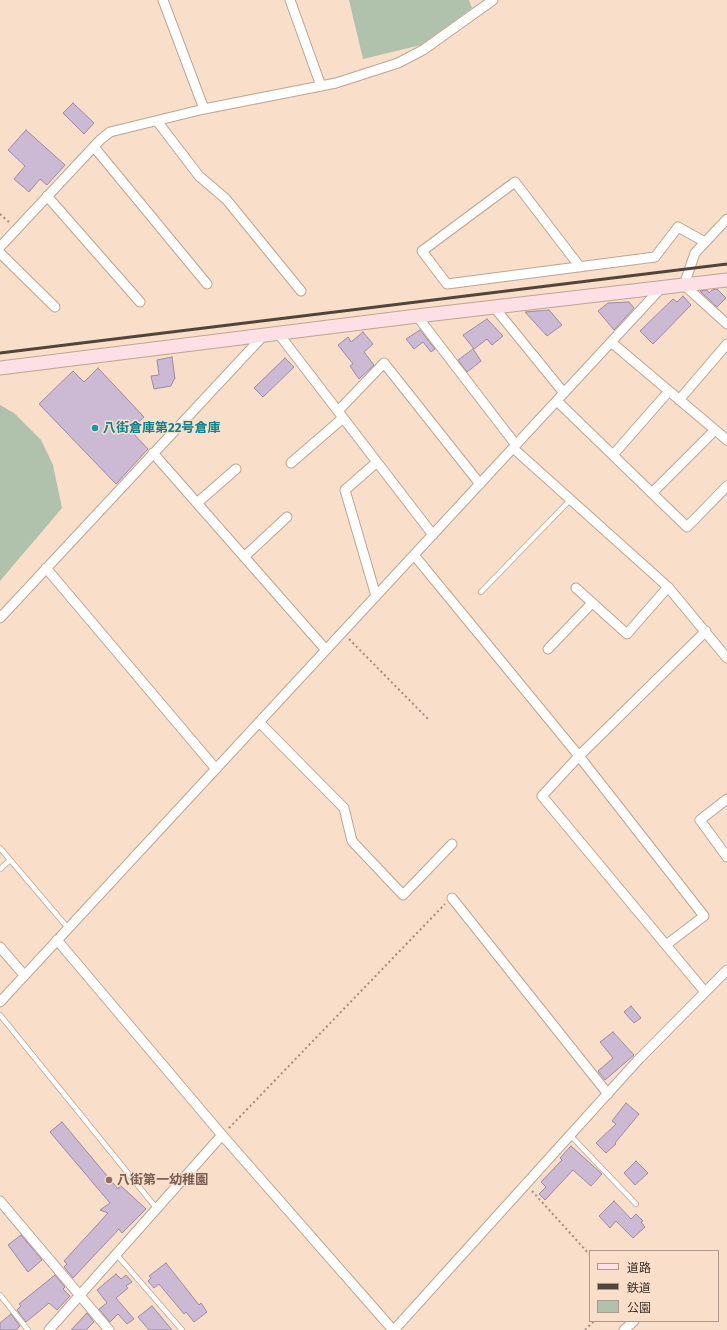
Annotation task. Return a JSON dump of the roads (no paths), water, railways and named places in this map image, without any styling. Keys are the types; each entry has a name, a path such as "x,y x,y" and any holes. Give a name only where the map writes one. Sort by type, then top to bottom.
{"street":[{"path":"163,0 204,109"},
{"path":"290,0 321,86"},
{"path":"0,247 110,132 204,109 336,83 398,63 423,50 493,0"},
{"path":"157,121 199,176 226,199 301,291"},
{"path":"94,147 207,284"},
{"path":"580,267 515,182 422,251 447,284 580,267 655,257 678,227 705,242"},
{"path":"48,196 140,302"},
{"path":"684,285 695,253 727,219"},
{"path":"0,253 55,307"},
{"path":"0,368 417,316 727,280"},
{"path":"684,285 727,324"},
{"path":"0,1002 662,288"},
{"path":"494,307 564,393"},
{"path":"417,316 515,447 570,500 668,587 727,658"},
{"path":"278,333 433,535"},
{"path":"0,618 264,335"},
{"path":"611,342 727,440"},
{"path":"679,400 727,344"},
{"path":"291,463 340,415 384,363 480,484"},
{"path":"613,455 669,391"},
{"path":"557,401 687,526 727,486"},
{"path":"652,493 716,430"},
{"path":"153,453 326,650"},
{"path":"376,596 345,490 377,462"},
{"path":"197,504 236,469"},
{"path":"244,557 287,517"},
{"path":"414,555 578,756 704,916 666,946"},
{"path":"46,568 216,769"},
{"path":"576,588 627,634 668,587"},
{"path":"548,649 592,603"},
{"path":"705,992 542,796 578,756 706,631"},
{"path":"259,722 344,808 352,841 403,895 452,844"},
{"path":"727,799 700,820 727,857"},
{"path":"452,898 608,1094"},
{"path":"57,940 222,1136 394,1330 525,1184 571,1136 638,1060 727,970"},
{"path":"0,947 24,976"},
{"path":"49,1330 222,1136"},
{"path":"0,1201 79,1297 109,1330"},
{"path":"624,1330 633,1322"}],"lane":[{"path":"481,592 570,500"},
{"path":"0,848 68,928"},
{"path":"0,869 10,860"},
{"path":"0,1015 157,1209"},
{"path":"571,1136 636,1204"},
{"path":"117,1255 182,1330"},
{"path":"0,1295 28,1330"}],"railway":[{"path":"0,353 727,264"}],"place":[{"name":"八街倉庫第22号倉庫","path":"95,428"},
{"name":"八街第一幼稚園","path":"109,1180"}]}
